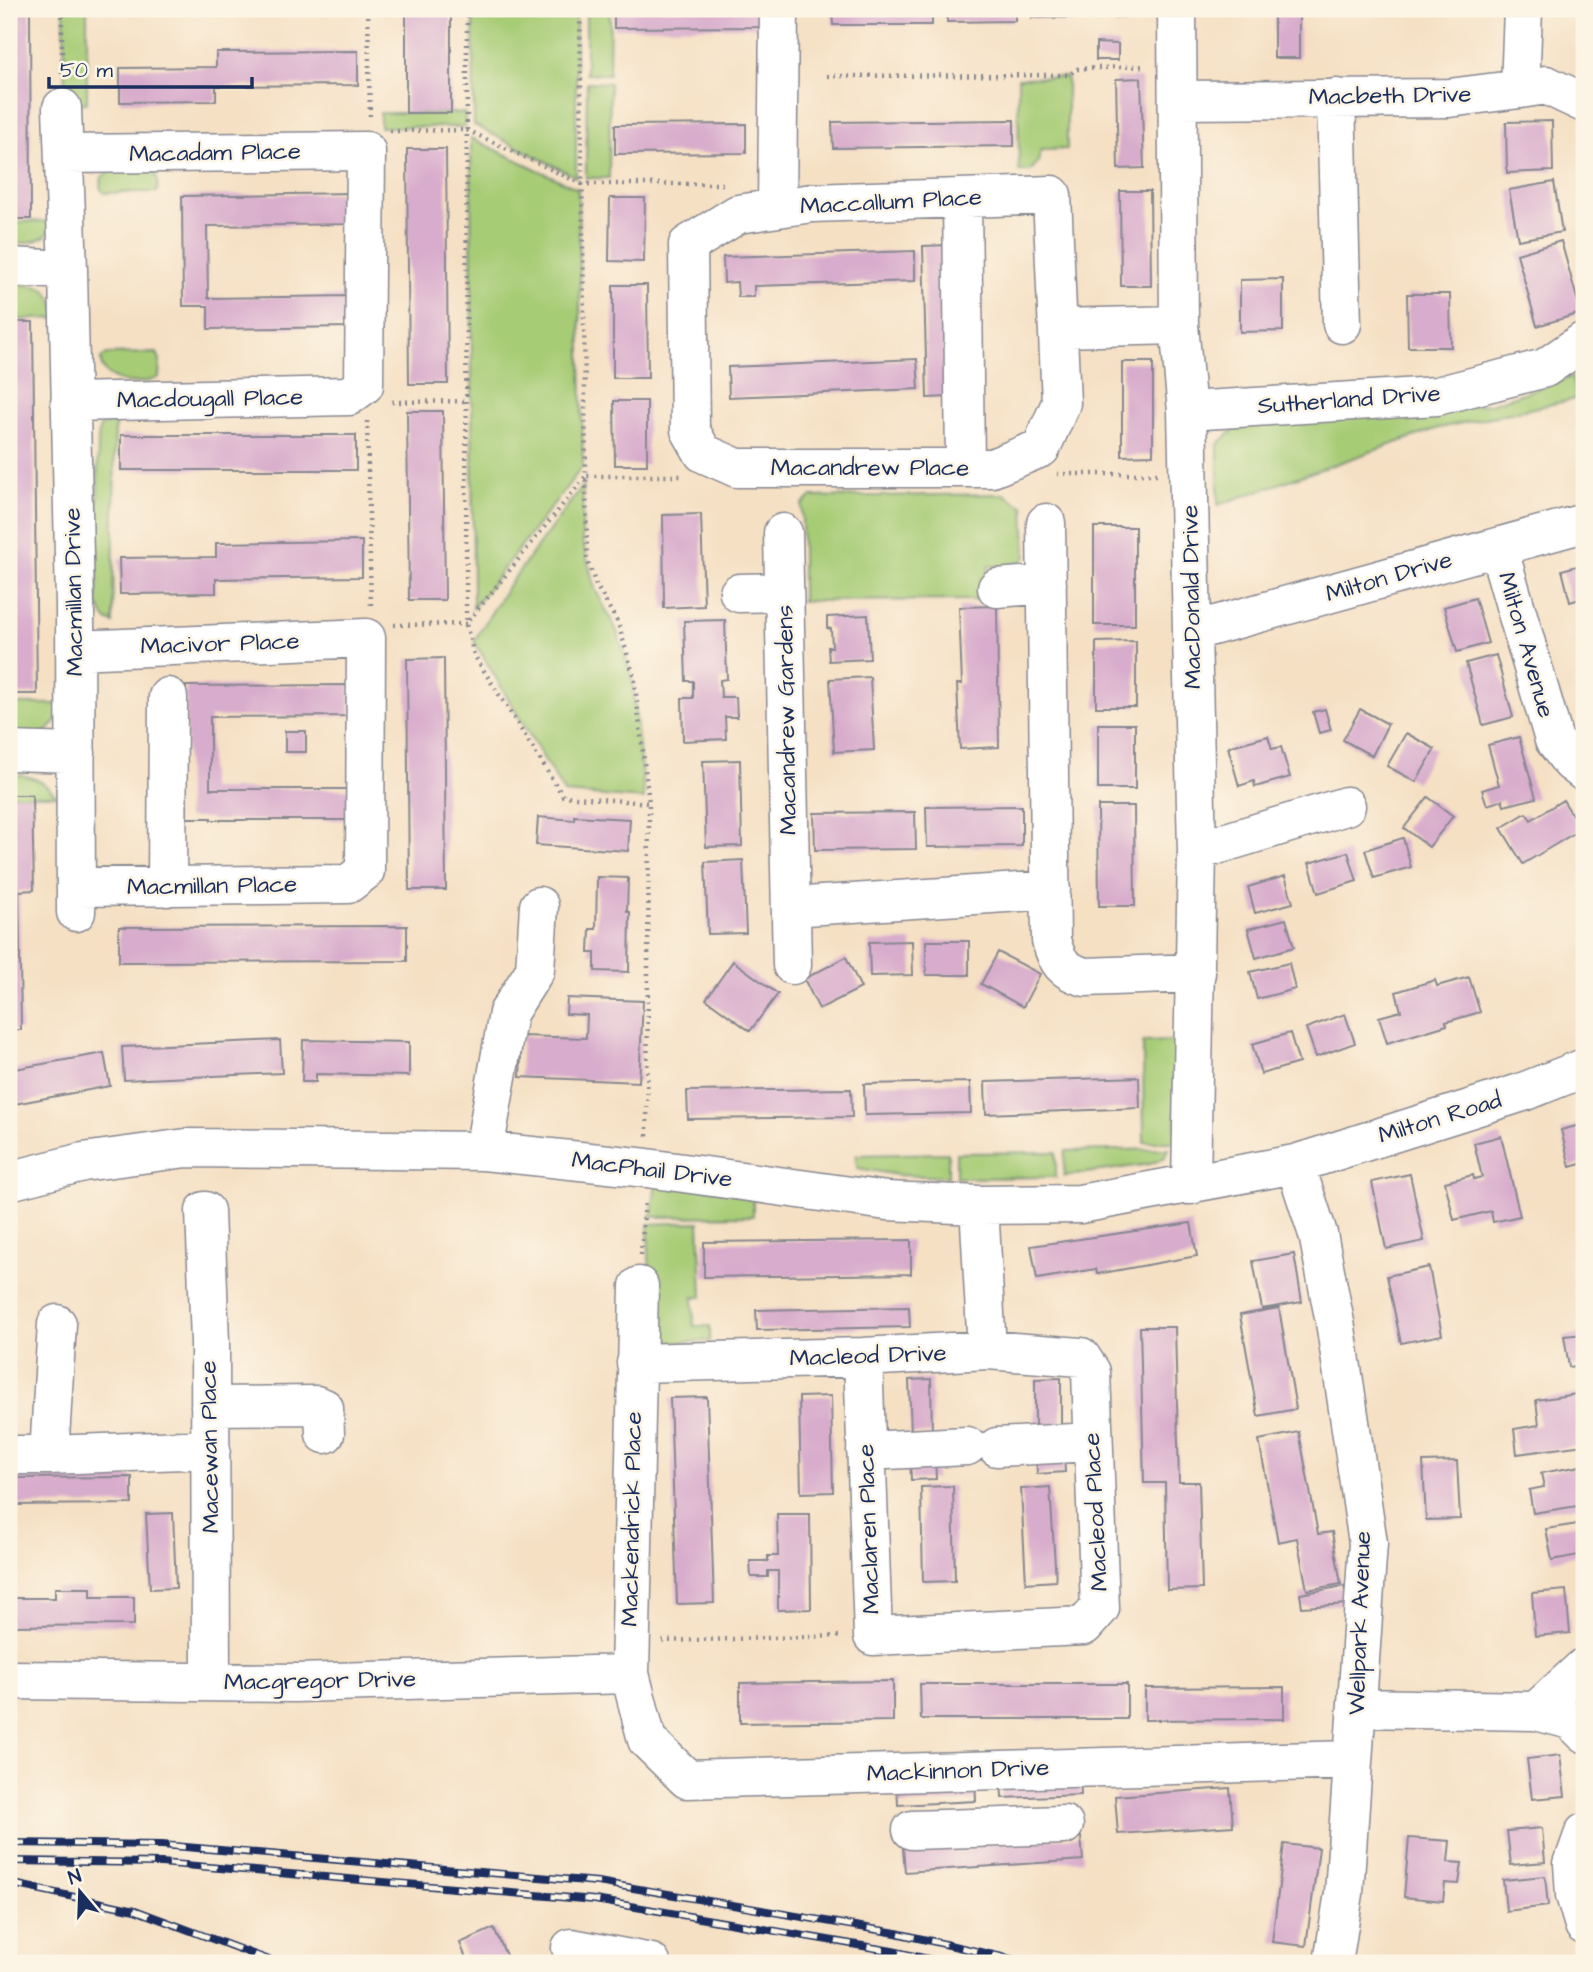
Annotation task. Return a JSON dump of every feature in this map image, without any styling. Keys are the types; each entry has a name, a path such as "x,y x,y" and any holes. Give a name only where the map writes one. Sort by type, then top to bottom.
{"street":[{"path":"777,196 779,9"},
{"name":"MacDonald Drive","path":"1177,9 1179,325 1187,411 1197,851 1191,1185"},
{"path":"1520,89 1523,9"},
{"name":"Macbeth Drive","path":"1179,82 1336,98 1449,97 1546,85 1584,103"},
{"path":"1336,98 1342,324"},
{"name":"Macmillan Drive","path":"62,108 68,270 75,650 76,900"},
{"name":"Macadam Place","path":"64,155 369,141"},
{"path":"360,395 369,141"},
{"name":"Maccallum Place","path":"687,328 688,245 738,214 777,196 812,203 1052,195 1059,328"},
{"path":"962,198 965,467"},
{"path":"9,267 68,270"},
{"path":"1059,328 1179,325"},
{"name":"Macandrew Place","path":"687,328 690,430 703,453 737,468 992,467 1041,448 1060,403 1059,328"},
{"name":"Sutherland Drive","path":"1187,411 1437,396 1545,368 1584,341"},
{"name":"Macdougall Place","path":"70,402 360,395"},
{"path":"1046,523 1053,947 1060,966 1072,974 1085,977 1196,973"},
{"name":"Milton Drive","path":"1194,631 1584,523"},
{"name":"Macandrew Gardens","path":"783,533 792,965"},
{"name":"Milton Avenue","path":"1497,547 1554,740 1571,762 1584,772"},
{"path":"997,588 1047,584"},
{"path":"739,593 784,592"},
{"name":"Macivor Place","path":"75,650 369,632"},
{"name":"Macmillan Place","path":"76,900 167,887 348,884 365,871 369,632"},
{"path":"167,887 168,697"},
{"path":"9,751 75,752"},
{"path":"1197,851 1346,806"},
{"path":"791,907 1051,890"},
{"path":"484,1151 508,1013 535,970 539,906"},
{"name":"Milton Road","path":"1295,1164 1523,1092 1584,1068"},
{"name":"MacPhail Drive","path":"9,1181 83,1162 186,1148 484,1151 647,1168 887,1201 979,1205 1080,1204 1295,1164"},
{"name":"Wellpark Avenue","path":"1295,1164 1321,1247 1336,1328 1368,1543 1344,1893 1334,1963"},
{"path":"979,1205 988,1350"},
{"name":"Macewan Place","path":"205,1212 211,1449 211,1682"},
{"name":"Mackendrick Place","path":"630,1658 635,1363 639,1286"},
{"path":"49,1455 57,1324"},
{"name":"Macleod Drive","path":"635,1363 863,1357 988,1350 1081,1357 1091,1372"},
{"name":"Maclaren Place","path":"863,1357 873,1636 981,1632"},
{"name":"Macleod Place","path":"981,1632 1084,1626 1100,1608 1091,1372"},
{"path":"210,1406 316,1405 324,1408 325,1434"},
{"path":"866,1451 1092,1442"},
{"path":"9,1455 211,1449"},
{"name":"Macgregor Drive","path":"9,1680 295,1683 630,1658"},
{"name":"Mackinnon Drive","path":"630,1658 648,1740 687,1779 1352,1760"},
{"path":"1536,1711 1584,1667"},
{"path":"1358,1708 1536,1711 1571,1720 1584,1733"},
{"path":"983,1770 987,1827"},
{"path":"912,1830 1064,1825"},
{"path":"1584,1833 1573,1864 1575,1895 1584,1925"},
{"path":"571,1948 651,1963"}],"path":[{"path":"62,9 62,108"},
{"path":"368,9 369,141 467,130 582,184 777,196"},
{"path":"467,9 466,624 474,655 562,796 649,803"},
{"path":"580,9 587,559 596,585 618,623 634,677 649,803 647,1168 639,1286"},
{"path":"827,76 1069,75 1077,69 1179,82"},
{"path":"467,401 360,395 369,632 466,624 586,476"},
{"path":"630,1658 873,1636"}],"green space":[{"path":"64,9 87,9 87,103 65,103"},
{"path":"473,9 576,9 576,177 474,125"},
{"path":"586,9 610,9 609,74 586,74"},
{"path":"1067,77 1067,149 1041,150 1038,162 1030,171 1019,171 1018,78"},
{"path":"587,82 610,83 609,178 586,178"},
{"path":"380,113 465,113 465,127 380,127"},
{"path":"471,138 578,189 583,466 473,608"},
{"path":"115,167 152,169 158,181 157,192 104,193 100,187 102,177"},
{"path":"55,221 43,238 9,244 9,222"},
{"path":"9,283 37,286 48,292 58,318 9,320"},
{"path":"157,353 160,360 159,377 152,380 133,383 114,379 102,367 101,358 107,354"},
{"path":"1572,377 1576,399 1439,428 1218,505 1218,444 1234,430 1255,424 1490,404"},
{"path":"115,416 113,623 105,619 97,602 98,439 100,427"},
{"path":"583,485 582,539 595,589 617,631 632,677 644,799 564,793 474,641 506,589"},
{"path":"1004,494 1024,507 1026,556 1022,562 1009,566 988,566 988,600 802,601 802,505 811,497"},
{"path":"9,704 63,704 55,723 44,733 9,739"},
{"path":"9,774 35,779 56,795 9,795"},
{"path":"1175,1041 1176,1142 1144,1142 1143,1042"},
{"path":"1169,1149 1164,1158 1150,1164 1064,1176 1065,1151"},
{"path":"1056,1152 1056,1177 956,1178 956,1153"},
{"path":"948,1153 948,1177 898,1175 857,1168 856,1155"},
{"path":"656,1183 753,1193 753,1216 651,1217"},
{"path":"699,1222 702,1297 693,1297 694,1326 710,1326 710,1341 652,1343 648,1224"}],"building":[{"path":"9,9 30,9 31,219 9,219"},
{"path":"406,9 451,9 451,113 406,113"},
{"path":"614,9 762,9 762,27 614,28"},
{"path":"832,9 932,9 932,25 833,25"},
{"path":"947,9 1015,9 1015,21 947,22"},
{"path":"1032,9 1125,9 1125,17 1032,18"},
{"path":"1274,9 1299,9 1299,58 1274,58"},
{"path":"1096,43 1118,44 1118,60 1096,60"},
{"path":"358,51 358,85 216,86 216,101 120,102 120,68 216,67 216,52"},
{"path":"1141,78 1144,168 1118,169 1116,79"},
{"path":"1014,120 1014,146 833,148 832,122"},
{"path":"1552,121 1553,171 1507,173 1506,122"},
{"path":"746,124 746,153 615,154 615,125"},
{"path":"407,149 446,149 448,384 409,384"},
{"path":"1554,182 1562,232 1518,240 1509,190"},
{"path":"1120,191 1150,191 1151,286 1121,286"},
{"path":"352,193 352,224 207,226 208,298 351,296 352,327 208,329 208,306 183,306 182,196"},
{"path":"610,198 645,198 644,262 609,261"},
{"path":"1561,241 1581,313 1537,326 1517,254"},
{"path":"947,245 950,397 927,398 923,246"},
{"path":"915,251 915,281 754,286 754,297 738,297 737,282 724,283 723,257"},
{"path":"1283,279 1283,331 1240,332 1240,280"},
{"path":"613,285 647,285 648,378 613,378"},
{"path":"1407,294 1450,294 1451,347 1408,347"},
{"path":"9,322 33,322 37,694 9,694"},
{"path":"917,359 919,389 729,397 728,367"},
{"path":"1122,362 1153,362 1153,455 1122,456"},
{"path":"614,401 647,401 647,465 615,465"},
{"path":"407,411 443,411 445,600 409,600"},
{"path":"121,435 356,435 356,470 121,470"},
{"path":"701,514 704,606 664,608 663,515"},
{"path":"1094,527 1135,527 1135,625 1094,625"},
{"path":"362,541 362,577 216,579 216,593 120,594 119,558 216,557 216,543"},
{"path":"1584,564 1584,598 1570,602 1562,570"},
{"path":"1475,598 1488,643 1457,652 1444,607"},
{"path":"997,606 999,747 960,749 957,684 962,684 959,607"},
{"path":"868,615 870,659 829,661 828,647 832,647 827,617"},
{"path":"725,620 727,679 720,680 721,697 736,697 737,717 725,717 726,739 683,741 682,698 693,698 693,681 686,681 684,621"},
{"path":"1136,641 1136,707 1096,707 1096,642"},
{"path":"1496,655 1513,717 1483,725 1466,663"},
{"path":"444,658 446,890 409,890 407,659"},
{"path":"870,677 874,750 834,752 830,679"},
{"path":"349,685 350,716 210,717 210,789 353,789 353,820 187,818 186,686"},
{"path":"1325,709 1331,730 1319,733 1313,712"},
{"path":"1360,709 1388,724 1372,756 1343,740"},
{"path":"1098,724 1135,724 1135,789 1098,789"},
{"path":"285,731 306,731 306,752 285,752"},
{"path":"1406,733 1435,749 1416,782 1387,766"},
{"path":"1268,736 1272,749 1281,747 1290,777 1255,787 1254,781 1239,786 1228,747"},
{"path":"1519,737 1536,798 1504,806 1503,800 1487,805 1482,790 1499,785 1488,745"},
{"path":"740,760 742,846 706,847 703,761"},
{"path":"9,795 32,795 34,890 19,891 21,1030 9,1030"},
{"path":"1428,797 1453,816 1429,847 1404,828"},
{"path":"1563,800 1581,829 1523,864 1501,828 1526,813 1531,820"},
{"path":"1022,806 1022,846 927,847 926,807"},
{"path":"1098,806 1134,806 1135,906 1099,906"},
{"path":"915,812 916,849 815,850 814,813"},
{"path":"574,816 630,819 628,851 536,845 538,817 574,820"},
{"path":"1403,838 1411,867 1374,878 1365,850"},
{"path":"1348,852 1357,881 1318,893 1309,863"},
{"path":"743,860 746,933 708,934 705,862"},
{"path":"1285,876 1293,903 1255,913 1248,887"},
{"path":"597,877 628,878 629,972 595,971 595,953 589,953 590,929 596,929"},
{"path":"1286,919 1294,947 1256,958 1248,929"},
{"path":"407,926 407,961 119,962 119,927"},
{"path":"912,941 913,975 870,976 869,942"},
{"path":"926,941 969,941 969,975 926,975"},
{"path":"998,952 1040,974 1023,1007 981,984"},
{"path":"846,957 861,988 819,1009 804,979"},
{"path":"733,961 778,994 750,1031 706,999"},
{"path":"1289,963 1295,989 1257,999 1250,972"},
{"path":"1469,977 1480,1012 1387,1043 1379,1017 1401,1011 1396,992 1435,980 1437,986"},
{"path":"567,998 643,1001 639,1082 520,1077 522,1036 586,1038 587,1015 566,1014"},
{"path":"1345,1014 1355,1043 1316,1057 1306,1028"},
{"path":"1290,1033 1299,1063 1261,1074 1252,1044"},
{"path":"280,1040 282,1073 124,1080 122,1047"},
{"path":"303,1040 409,1042 409,1076 316,1074 316,1082 302,1082"},
{"path":"104,1053 110,1086 9,1105 9,1070"},
{"path":"1139,1077 1140,1108 986,1114 985,1082"},
{"path":"970,1082 971,1113 865,1115 864,1084"},
{"path":"851,1089 852,1117 688,1119 687,1091"},
{"path":"1584,1124 1584,1163 1570,1167 1561,1130"},
{"path":"1501,1136 1520,1216 1493,1222 1491,1211 1454,1220 1445,1182 1473,1175 1474,1179 1482,1177 1474,1143"},
{"path":"1410,1174 1424,1241 1386,1249 1372,1182"},
{"path":"1191,1223 1197,1256 1097,1274 1096,1269 1037,1279 1031,1246"},
{"path":"911,1240 911,1274 704,1277 704,1242"},
{"path":"1294,1254 1302,1302 1262,1309 1253,1261"},
{"path":"1429,1267 1442,1335 1401,1343 1387,1276"},
{"path":"909,1307 910,1327 757,1330 756,1310"},
{"path":"1279,1308 1296,1409 1258,1416 1240,1315"},
{"path":"1140,1327 1175,1327 1179,1482 1199,1482 1202,1589 1167,1590 1165,1483 1144,1483"},
{"path":"1584,1334 1584,1365 1569,1367 1564,1336"},
{"path":"1061,1378 1061,1432 1035,1432 1035,1379"},
{"path":"931,1379 932,1433 911,1434 909,1380"},
{"path":"1577,1394 1578,1406 1582,1405 1584,1445 1517,1454 1514,1429 1539,1425 1536,1400"},
{"path":"831,1396 833,1492 801,1493 799,1397"},
{"path":"707,1397 714,1603 677,1604 670,1398"},
{"path":"1299,1432 1318,1534 1332,1532 1341,1584 1307,1590 1297,1538 1278,1542 1259,1440"},
{"path":"1064,1454 1065,1472 1037,1474 1036,1455"},
{"path":"935,1456 936,1479 911,1480 910,1457"},
{"path":"1457,1461 1460,1519 1426,1520 1423,1462"},
{"path":"1581,1466 1584,1505 1533,1513 1529,1490 1544,1487 1541,1473"},
{"path":"132,1477 132,1504 9,1505 9,1478"},
{"path":"953,1486 955,1581 923,1582 921,1487"},
{"path":"1050,1487 1056,1581 1026,1583 1021,1489"},
{"path":"173,1513 176,1588 150,1589 146,1514"},
{"path":"777,1514 810,1514 811,1609 778,1610 778,1571 768,1571 768,1577 751,1577 750,1561 768,1561 768,1556 778,1556"},
{"path":"1584,1523 1584,1554 1552,1560 1546,1529"},
{"path":"1344,1586 1348,1604 1302,1607 1300,1594"},
{"path":"55,1588 91,1588 91,1597 134,1597 134,1625 9,1626 9,1598 55,1598"},
{"path":"1566,1590 1570,1633 1535,1636 1532,1593"},
{"path":"893,1681 893,1721 740,1723 740,1683"},
{"path":"920,1684 1127,1684 1127,1719 921,1719"},
{"path":"1284,1687 1284,1719 1145,1720 1145,1688"},
{"path":"1560,1755 1565,1796 1532,1799 1527,1759"},
{"path":"1080,1772 1081,1795 1002,1798 1001,1775"},
{"path":"975,1777 976,1801 898,1805 897,1782"},
{"path":"1230,1788 1233,1826 1118,1834 1115,1796"},
{"path":"1542,1828 1545,1862 1511,1865 1507,1831"},
{"path":"1081,1837 1083,1860 905,1872 903,1848"},
{"path":"1409,1838 1450,1841 1448,1862 1462,1863 1459,1884 1445,1883 1443,1901 1404,1897"},
{"path":"1284,1844 1319,1848 1306,1946 1272,1942"},
{"path":"1545,1876 1548,1906 1506,1911 1503,1880"},
{"path":"494,1928 509,1962 468,1963 460,1943"}],"railway":[{"path":"9,1843 162,1845 598,1882 896,1933 1029,1963"},
{"path":"9,1861 161,1863 595,1900 892,1951 946,1963"},
{"path":"9,1883 135,1910 277,1963"}]}
